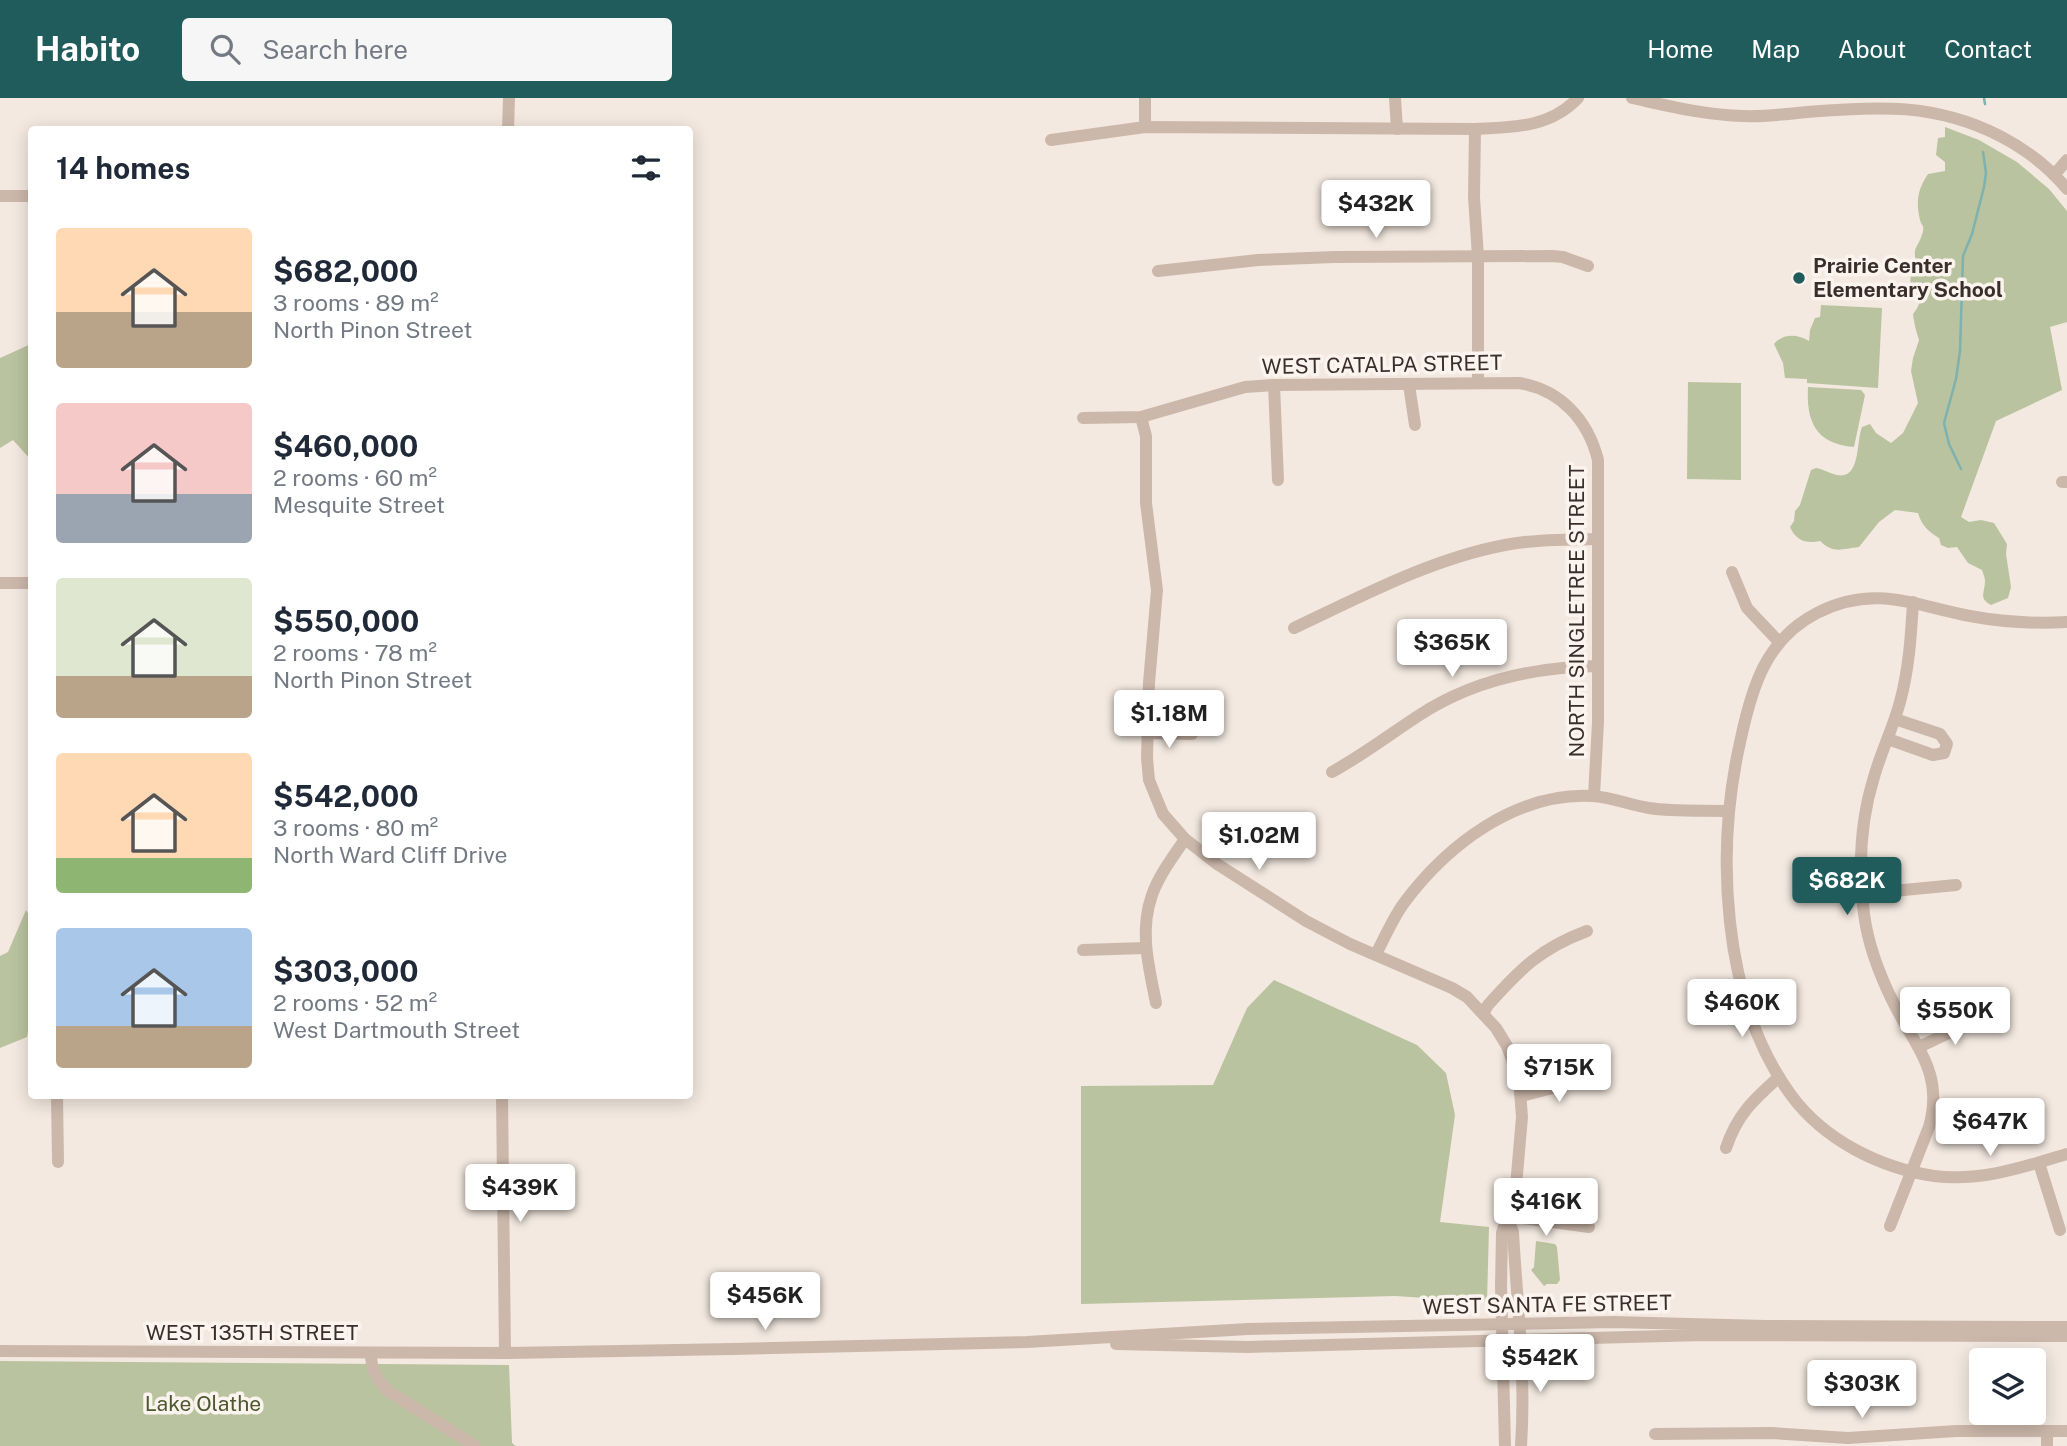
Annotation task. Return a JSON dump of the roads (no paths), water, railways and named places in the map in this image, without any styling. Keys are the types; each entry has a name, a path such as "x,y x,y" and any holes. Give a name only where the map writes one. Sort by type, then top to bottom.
{"street":[{"path":"509,98 509,126"},
{"path":"1145,98 1145,127"},
{"path":"1395,98 1397,129"},
{"path":"1051,140 1145,127 1475,129 1528,126 1565,112 1578,98"},
{"path":"1632,98 1714,115 1760,116 1827,104 1923,110 1963,120 2014,143 2067,189"},
{"path":"1475,129 1478,383"},
{"path":"2054,175 2067,160"},
{"path":"0,196 28,196"},
{"path":"1158,271 1283,259 1552,256 1588,266"},
{"name":"WEST CATALPA STREET","path":"1083,418 1141,417 1245,387 1519,383 1545,390 1561,400 1586,428"},
{"path":"1274,385 1278,481"},
{"path":"1409,385 1415,425"},
{"path":"1141,417 1146,436 1146,503 1157,590 1147,733 1149,780 1163,814 1185,839 1295,915 1350,944 1467,997 1484,1012 1507,1046 1519,1079 1522,1117 1516,1186 1502,1233 1501,1324 1505,1446"},
{"name":"NORTH SINGLETREE STREET","path":"1586,428 1598,460 1598,666 1594,796"},
{"path":"1294,628 1382,587 1483,550 1526,541 1597,539"},
{"path":"1732,572 1738,592 1747,608 1778,641"},
{"path":"0,583 28,583"},
{"path":"2067,622 2021,623 1989,619 1885,597 1844,603 1818,613 1778,641 1751,698 1736,761 1729,811 1728,904 1739,971 1759,1038 1792,1097 1840,1141 1879,1161 1936,1176 1995,1175 2067,1154"},
{"path":"1890,1226 1929,1127 1934,1098 1928,1065 1895,1006 1877,966 1864,917 1860,866 1862,832 1874,776 1895,719 1909,656 1913,602"},
{"path":"1332,772 1362,755 1419,715 1473,688 1531,672 1569,666 1598,666"},
{"path":"1888,738 1933,755 1944,753 1947,744 1940,734 1895,719"},
{"path":"1147,733 1192,734"},
{"path":"1376,954 1404,903 1459,845 1493,822 1514,812 1559,798 1594,796 1650,808 1729,811"},
{"path":"1156,1003 1145,948 1145,930 1152,895 1165,868 1185,839"},
{"path":"1862,894 1956,885"},
{"path":"1484,1012 1530,961 1562,940 1587,931"},
{"path":"1083,950 1145,948"},
{"path":"1919,1046 1961,1027 1987,1025"},
{"path":"1726,1149 1740,1115 1779,1077"},
{"path":"1521,1096 1588,1079"},
{"path":"58,1099 58,1163"},
{"path":"502,1099 505,1353"},
{"path":"2039,1163 2060,1230"},
{"path":"1507,1216 1589,1227"},
{"path":"1507,1216 1513,1232 1520,1324 1523,1388 1521,1446"},
{"name":"WEST SANTA FE STREET","path":"505,1353 1027,1342 1248,1329 1501,1324 1636,1322 1766,1326 2067,1327"},
{"name":"WEST SANTA FE STREET","path":"1027,1342 1248,1347 1740,1335 2067,1336"},
{"name":"WEST 135TH STREET","path":"0,1351 505,1353"},
{"path":"371,1353 372,1371 388,1391 475,1446"},
{"path":"1655,1434 1721,1440 1772,1433 1848,1438 1956,1431 2067,1431"},
{"path":"2048,1431 2048,1446"}],"waterway":[{"path":"1984,98 1985,104"},
{"path":"1961,469 1949,444 1944,423 1956,379 1960,351 1963,256 1972,234 1984,187 1986,173 1983,152"}],"place":[{"name":"Prairie Center Elementary School","path":"1799,278"}],"park label":[{"name":"Lake Olathe","path":"203,1404"}]}
